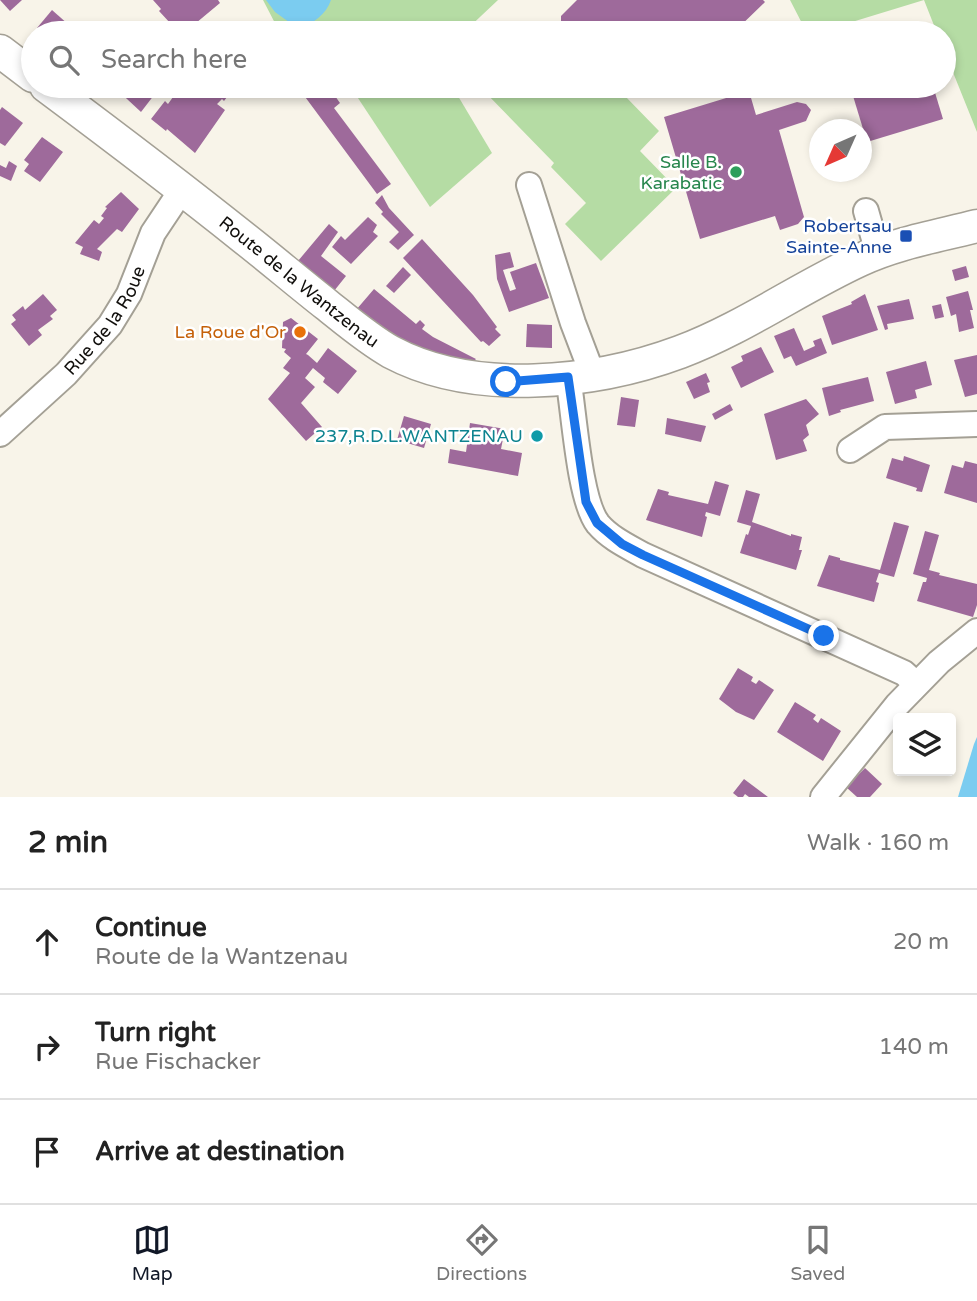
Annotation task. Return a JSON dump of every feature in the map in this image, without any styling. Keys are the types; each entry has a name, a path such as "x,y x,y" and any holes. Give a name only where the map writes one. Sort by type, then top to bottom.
{"main road":[{"path":"0,51 21,67"},
{"name":"Route de la Wantzenau","path":"63,98 183,188 354,326 389,351 409,361 471,379 506,382 580,375 654,361 760,315 842,268 878,253 977,226"}],"street":[{"path":"530,186 573,323 580,375 586,502 597,523 610,535 643,555 904,673 916,684"},
{"name":"Rue de la Roue","path":"0,434 66,374 110,325 129,293 153,233 183,188"},
{"path":"866,211 878,253"},
{"path":"850,450 884,427 977,424"},
{"path":"823,797 916,684 977,631"}],"green space":[{"path":"263,0 498,0 476,21 274,21"},
{"path":"790,0 924,0 855,21 801,21"},
{"path":"924,0 977,0 977,132 956,80 956,21 932,21"},
{"path":"358,98 459,98 492,153 430,207"},
{"path":"491,98 627,98 659,131 640,151 676,188 601,261 565,224 586,203 551,167 554,163"}],"water":[{"path":"266,0 331,0 314,21 288,21 275,12"},
{"path":"977,737 977,797 958,797 974,744"}],"building":[{"path":"0,0 22,0 10,11"},
{"path":"153,0 218,0 220,3 198,21 168,21 159,11 161,9"},
{"path":"577,0 765,2 745,21 561,21 561,16"},
{"path":"52,10 64,21 43,21"},
{"path":"126,98 152,98 141,112"},
{"path":"172,98 226,98 217,104 225,110 195,153 151,119 165,101 168,104"},
{"path":"306,98 336,98 340,103 334,108 391,184 377,194"},
{"name":"Salle B. Karabatic","path":"726,98 751,98 756,115 797,102 806,104 811,110 806,121 779,130 804,217 798,224 780,230 775,216 700,239 664,117"},
{"path":"854,98 937,98 943,119 872,140 872,119 860,119"},
{"path":"2,107 23,123 5,146 0,143"},
{"path":"42,137 63,152 40,182 24,171 29,164 24,160"},
{"path":"9,161 17,166 11,181 0,176 0,165 6,168"},
{"path":"121,192 139,209 122,232 117,229 97,249 102,252 99,261 80,254 83,247 75,243 94,220 99,224 104,218 101,216 107,208 105,207"},
{"path":"382,195 389,208 414,235 398,250 389,242 399,232 381,214 383,212 375,203"},
{"path":"368,217 377,225 373,232 378,236 351,264 332,247 341,236 345,240"},
{"path":"329,224 338,232 321,256 346,276 334,291 298,261"},
{"path":"422,239 473,295 497,327 495,329 501,335 489,346 481,342 403,258"},
{"path":"510,252 514,267 503,270 510,291 516,289 510,272 536,263 549,298 509,312 497,279 495,255"},
{"path":"966,266 969,277 955,281 952,270"},
{"path":"403,267 411,275 394,293 386,286"},
{"path":"374,289 416,324 420,320 425,325 422,329 433,337 476,359 469,366 416,350 385,333 356,310"},
{"path":"968,291 974,328 959,332 956,314 951,316 946,297"},
{"path":"43,294 57,310 50,316 53,319 38,330 42,335 29,346 11,324 16,320 12,315 23,306 25,310"},
{"path":"865,294 878,330 832,345 822,316 852,304 851,302"},
{"path":"909,299 914,319 887,324 888,329 885,330 877,306"},
{"path":"941,304 944,317 935,319 932,306"},
{"path":"291,318 318,339 306,354 317,363 328,348 357,371 338,394 323,382 325,378 313,368 305,378 315,387 301,403 322,427 306,441 268,399 290,373 283,368 291,358 284,352 286,349 282,348 283,322"},
{"path":"527,324 552,325 552,348 526,347"},
{"path":"794,328 804,351 815,346 813,341 821,338 827,353 796,366 791,356 784,359 774,336"},
{"path":"761,347 774,372 741,388 731,367 743,361 741,356"},
{"path":"977,355 977,394 965,397 954,360"},
{"path":"926,361 932,385 915,390 917,398 895,404 886,372"},
{"path":"706,373 710,392 694,399 686,382"},
{"path":"868,377 874,401 840,410 841,412 829,416 822,388"},
{"path":"621,397 639,400 635,427 617,425"},
{"path":"806,399 819,414 806,425 809,435 803,440 807,451 776,460 764,414"},
{"path":"730,404 733,410 715,420 712,414"},
{"path":"404,416 431,424 424,448 397,440"},
{"path":"667,418 706,426 701,442 665,434"},
{"path":"470,423 505,429 501,449 522,453 518,476 448,463 450,449 466,452"},
{"path":"904,456 930,465 922,492 886,478 892,458 903,461"},
{"path":"965,461 977,464 977,503 944,493 952,465 963,468"},
{"path":"715,481 729,485 720,516 706,512 702,537 646,520 658,489 669,492 668,495 708,504"},
{"path":"746,490 760,494 752,522 791,536 802,537 799,550 802,550 796,570 740,553 751,526 737,522"},
{"path":"894,522 909,526 894,577 879,573 874,602 817,586 829,555 880,570"},
{"path":"925,531 939,535 929,570 977,584 977,605 973,617 917,601 927,578 913,574"},
{"path":"738,668 753,677 751,681 756,684 759,680 774,690 754,720 736,712 719,699"},
{"path":"795,702 816,715 813,719 818,723 821,718 841,731 823,761 777,732"},
{"path":"865,768 882,784 870,797 857,797 846,787"},
{"path":"744,779 768,797 749,797 745,794 738,797 733,793"}],"place":[{"name":"Salle B. Karabatic","path":"736,172"},
{"name":"Robertsau Sainte-Anne","path":"906,236"},
{"name":"La Roue d'Or","path":"300,332"},
{"name":"237,R.D.L.WANTZENAU","path":"537,436"}],"route":[{"path":"506,382 568,377 586,502 597,523 610,535 643,555 824,636"}]}
